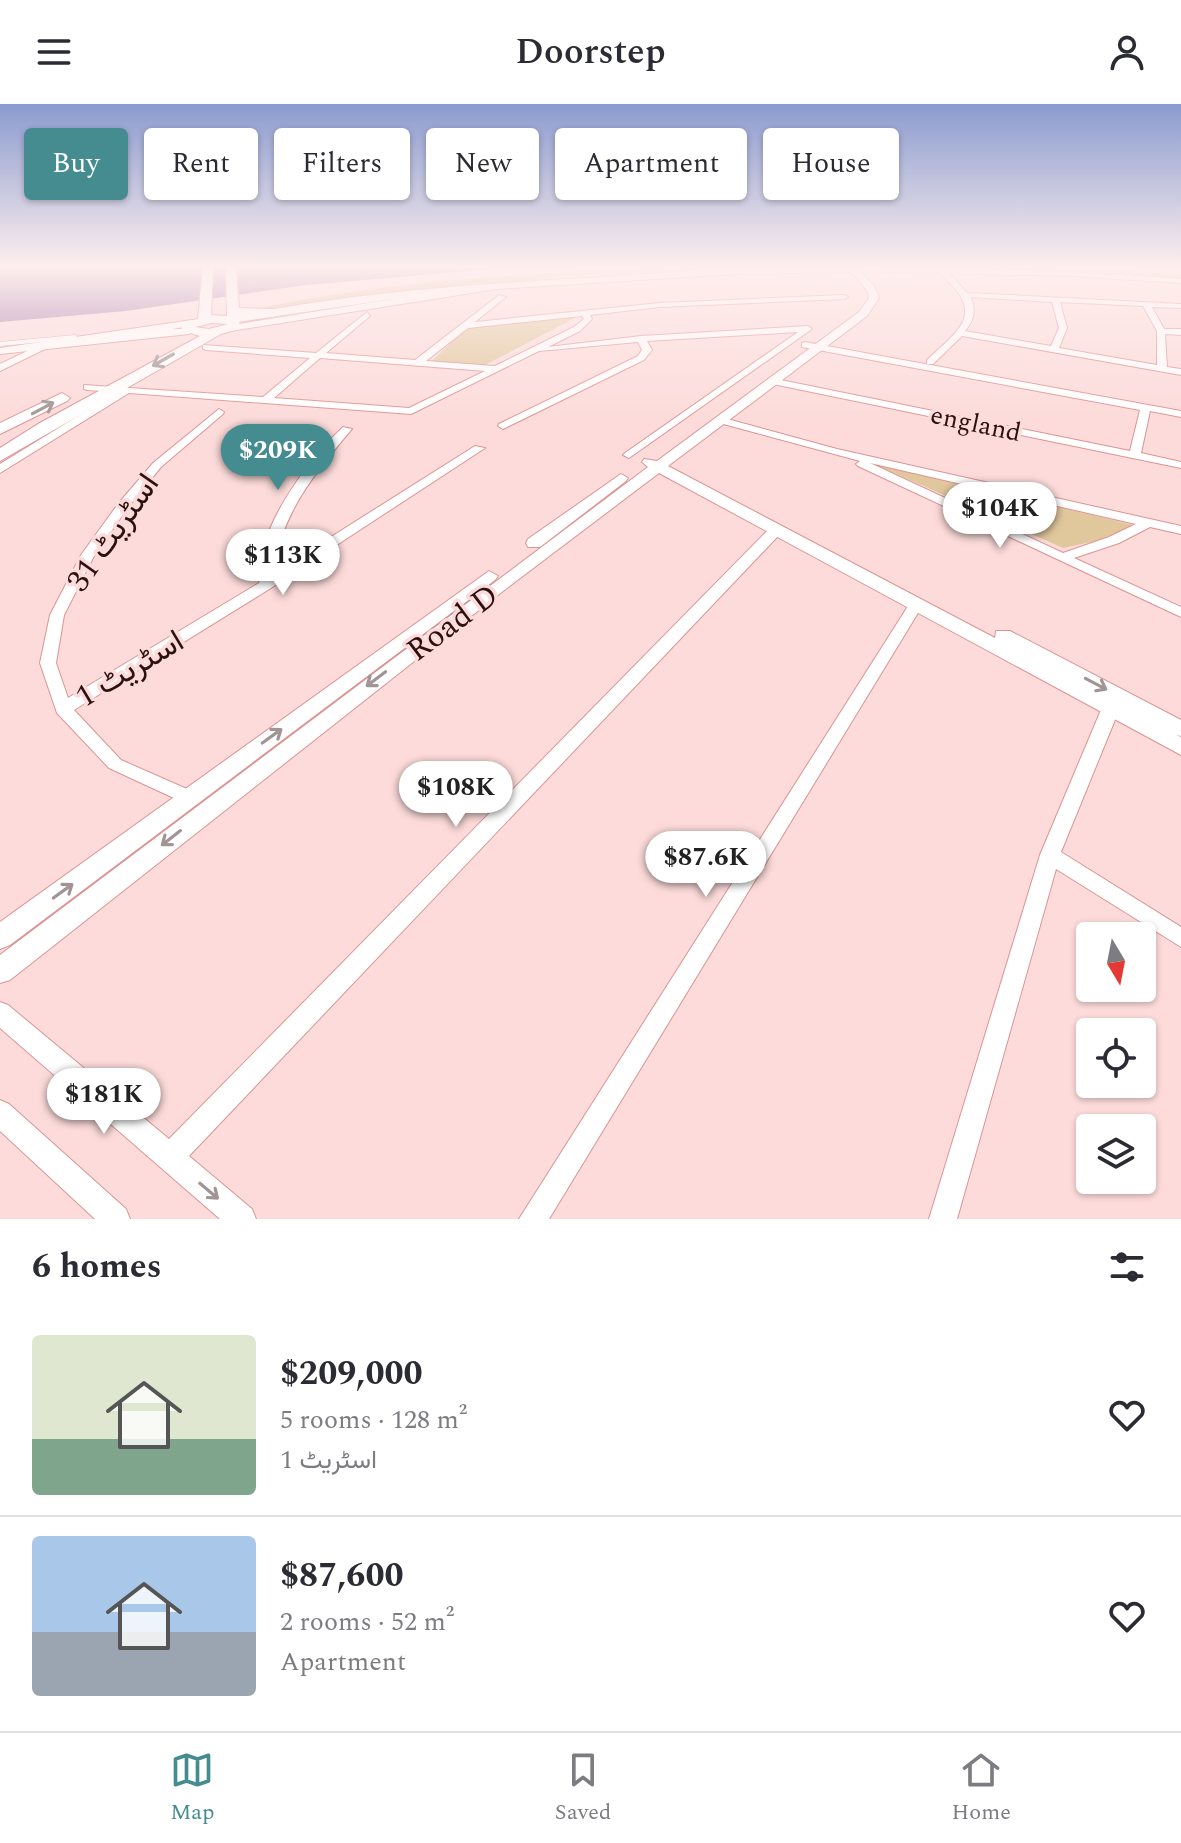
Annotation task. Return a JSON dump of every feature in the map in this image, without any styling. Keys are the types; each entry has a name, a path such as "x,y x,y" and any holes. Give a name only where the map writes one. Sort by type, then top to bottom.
{"main road":[{"path":"0,429 87,387 198,322 218,319"},
{"path":"0,456 215,333 230,319"},
{"path":"198,322 215,333"}],"street":[{"path":"264,401 361,319"},
{"path":"416,364 470,319"},
{"path":"462,326 528,319"},
{"path":"87,387 411,411 586,324 588,319"},
{"name":"Road D","path":"0,937 651,459 813,344 855,319"},
{"path":"930,362 960,333 966,319"},
{"path":"1054,350 1063,328 1061,319"},
{"path":"1154,319 1161,331 1162,369"},
{"path":"69,343 198,322"},
{"path":"0,351 198,322"},
{"path":"529,352 641,339 808,329 651,459"},
{"path":"1161,331 1181,332"},
{"path":"960,333 1181,372"},
{"path":"503,426 641,358 647,350 641,339"},
{"path":"813,344 930,362 1181,411"},
{"path":"813,344 1181,411"},
{"name":"Road D","path":"0,971 651,459 720,420 813,344"},
{"path":"0,368 42,347"},
{"path":"206,347 497,369"},
{"name":"england","path":"771,381 1181,465"},
{"path":"0,469 120,388"},
{"path":"1135,456 1146,407"},
{"name":"اسٹریٹ 31","path":"189,798 115,764 63,709 48,663 57,615 79,572 122,507 157,465 219,412"},
{"path":"720,420 835,452 1181,530"},
{"path":"266,585 271,546 284,517 333,442 347,429"},
{"name":"اسٹریٹ 1","path":"63,709 266,585 479,448"},
{"path":"835,452 1181,613"},
{"path":"651,459 775,531 917,603 1181,747"},
{"path":"651,459 1181,729"},
{"path":"1061,558 1114,540 1150,522"},
{"path":"169,1158 775,531"},
{"path":"533,1219 917,603"},
{"path":"943,1219 1050,855 1110,710"},
{"path":"1050,855 1181,938"},
{"path":"0,1013 242,1219"},
{"path":"0,1113 116,1219"}],"lane":[{"path":"0,344 117,334"}],"shaded area":[{"path":"0,319 34,319 0,322"},
{"path":"538,319 573,319 485,365 432,361 467,327"},
{"path":"865,460 1133,525 1100,540 1063,548"}]}
